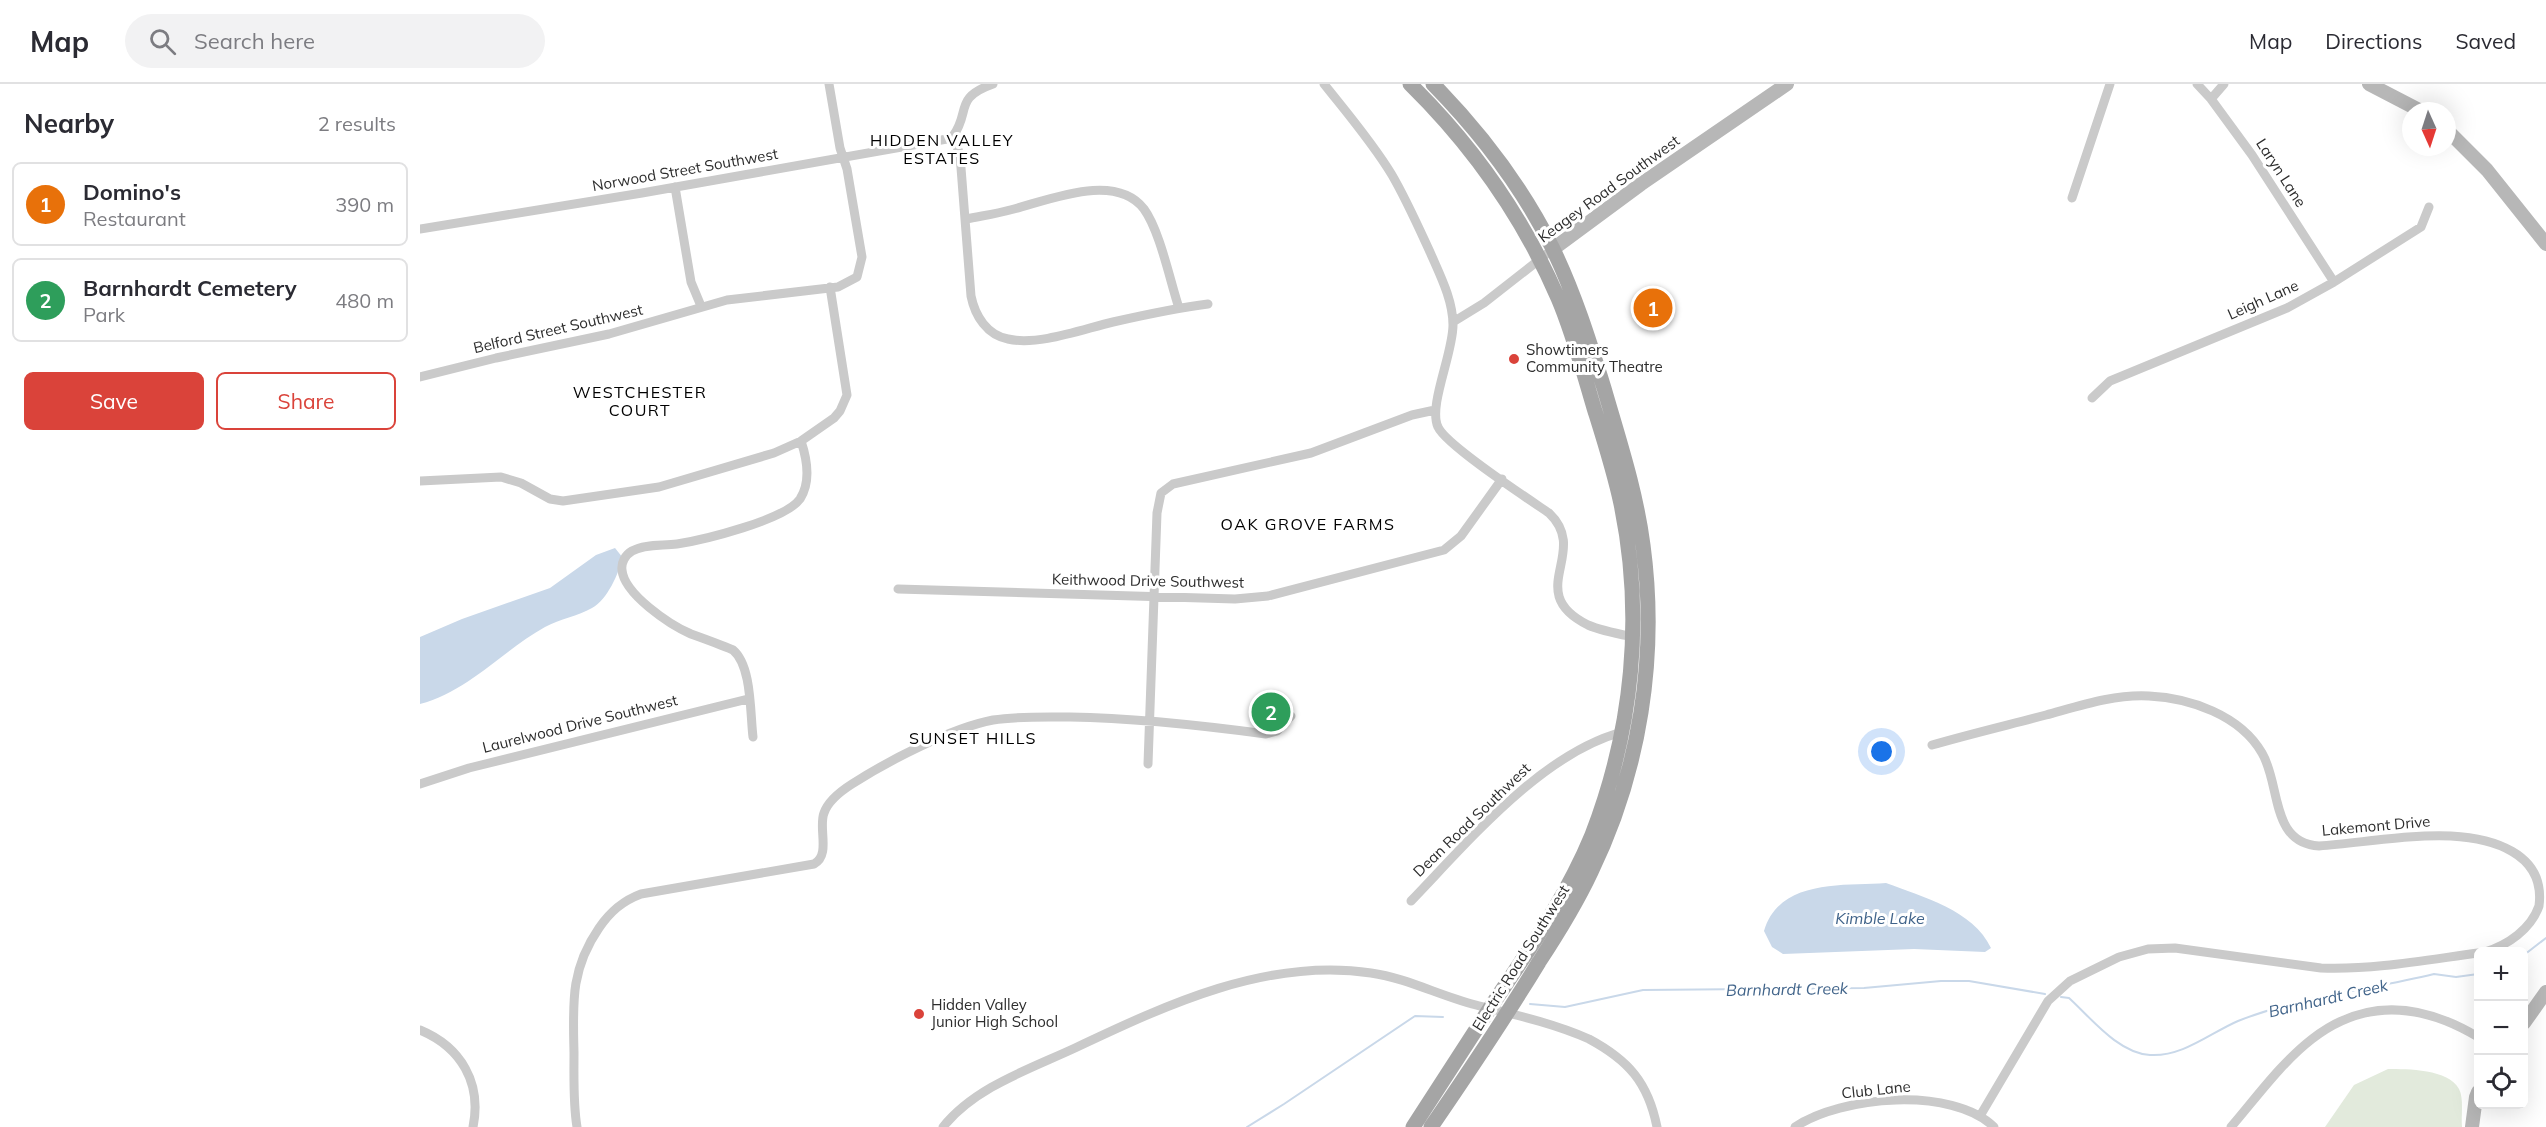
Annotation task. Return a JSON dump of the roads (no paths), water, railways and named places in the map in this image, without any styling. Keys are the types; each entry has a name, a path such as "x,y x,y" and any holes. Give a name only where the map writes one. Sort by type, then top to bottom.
{"main road":[{"name":"Electric Road Southwest","path":"1410,84 1470,149 1490,175 1540,260 1567,322 1612,468 1628,546 1634,637 1628,699 1622,732 1604,801 1579,863 1557,906 1413,1127"},
{"name":"Electric Road Southwest","path":"1431,1127 1508,1014 1569,915 1604,843 1618,807 1634,748 1647,660 1646,579 1635,500 1581,316 1553,249 1530,208 1480,138 1432,84"}],"street":[{"name":"Belford Street Southwest","path":"420,377 609,334 727,300 830,287 851,282 862,265 847,168 843,158 829,84"},
{"path":"993,84 968,98 953,136 960,154 973,306 983,324 999,336 1019,341 1031,340 1179,308 1208,304"},
{"path":"1324,84 1365,134 1398,186 1438,269 1452,309 1449,358 1435,410 1438,426 1443,435 1549,513 1561,527 1565,543 1557,586 1561,602 1568,611 1594,627 1634,637"},
{"name":"Keagey Road Southwest","path":"1453,322 1468,315 1641,184 1787,84"},
{"path":"2072,198 2110,84"},
{"path":"2211,99 2224,84"},
{"path":"2368,84 2403,102"},
{"name":"Laryn Lane","path":"2203,86 2252,155 2334,282"},
{"name":"Norwood Street Southwest","path":"420,229 675,188 947,140 953,136"},
{"path":"2456,139 2494,177 2546,244"},
{"path":"675,188 689,273 701,306"},
{"path":"966,219 1008,211 1078,192 1103,191 1129,196 1143,208 1152,223 1179,308"},
{"name":"Leigh Lane","path":"2092,398 2110,381 2287,308 2334,282 2421,227 2428,207"},
{"path":"420,481 501,477 521,483 550,499 573,501 659,487 774,453 801,441 834,418 847,395 830,287"},
{"path":"1148,764 1157,513 1161,493 1167,486 1311,453 1412,415 1435,410"},
{"path":"753,737 745,668 739,654 684,630 656,612 630,588 624,579 622,567 626,556 637,549 714,536 792,506 802,495 807,477 805,453 801,441"},
{"name":"Keithwood Drive Southwest","path":"898,589 1235,599 1268,596 1437,552 1461,536 1502,479"},
{"name":"Lakemont Drive","path":"1932,745 2116,698 2148,696 2165,698 2206,709 2238,726 2256,744 2269,768 2282,819 2294,838 2305,844 2319,846 2452,836 2487,841 2528,858 2539,872 2542,883 2542,894 2536,913 2522,931 2508,942 2495,947"},
{"name":"Laurelwood Drive Southwest","path":"420,784 480,765 748,699"},
{"path":"577,1127 573,1011 578,968 588,944 613,910 632,898 654,892 814,864 822,858 823,815 832,800 852,784 929,742 967,727 1010,718 1150,719 1266,734 1277,731 1292,716"},
{"name":"Dean Road Southwest","path":"1411,902 1535,778 1593,742 1622,732"},
{"path":"1980,1116 2032,1024 2057,991 2095,968 2137,951 2175,948 2321,968 2344,969 2377,967 2474,954"},
{"path":"943,1127 985,1092 1103,1035 1194,996 1268,976 1323,970 1370,972 1395,978 1476,1005 1491,1007 1575,1033 1610,1050 1629,1067 1641,1081 1658,1127"},
{"path":"2528,1017 2545,996"},
{"path":"2231,1127 2297,1052 2326,1030 2350,1019 2388,1010 2419,1011 2452,1021 2474,1034"},
{"path":"420,1030 450,1049 467,1068 475,1094 473,1127"},
{"name":"Club Lane","path":"1795,1127 1812,1117 1838,1109 1891,1101 1932,1102 1960,1108 1980,1116 1994,1127"},
{"path":"2472,1127 2474,1109"}],"water":[{"path":"615,548 623,558 612,586 598,604 587,611 545,627 454,690 420,704 420,637 462,619 550,588 596,555"},
{"name":"Kimble Lake","path":"1886,883 1946,906 1960,914 1983,935 1991,948 1985,952 1914,949 1783,954 1772,947 1764,931 1772,914 1783,902 1798,894 1832,886"}],"waterway":[{"name":"Barnhardt Creek","path":"2528,952 2546,938"},
{"name":"Barnhardt Creek","path":"2061,997 2069,998 2106,1033 2127,1048 2138,1053 2162,1055 2185,1048 2238,1021 2286,1005 2434,974 2456,977 2474,975"},
{"name":"Barnhardt Creek","path":"1530,1004 1565,1007 1643,990 1864,988 1941,981 1969,981 2045,994"},
{"name":"Barnhardt Creek","path":"1247,1127 1415,1016 1443,1017"}],"place":[{"name":"Domino's","path":"1653,308"},
{"name":"Showtimers Community Theatre","path":"1514,359"},
{"name":"Barnhardt Cemetery","path":"1271,712"},
{"name":"Hidden Valley Junior High School","path":"919,1014"}],"district":[{"name":"HIDDEN VALLEY ESTATES","path":"942,149"},
{"name":"WESTCHESTER COURT","path":"640,401"},
{"name":"OAK GROVE FARMS","path":"1308,524"},
{"name":"SUNSET HILLS","path":"973,738"}]}
